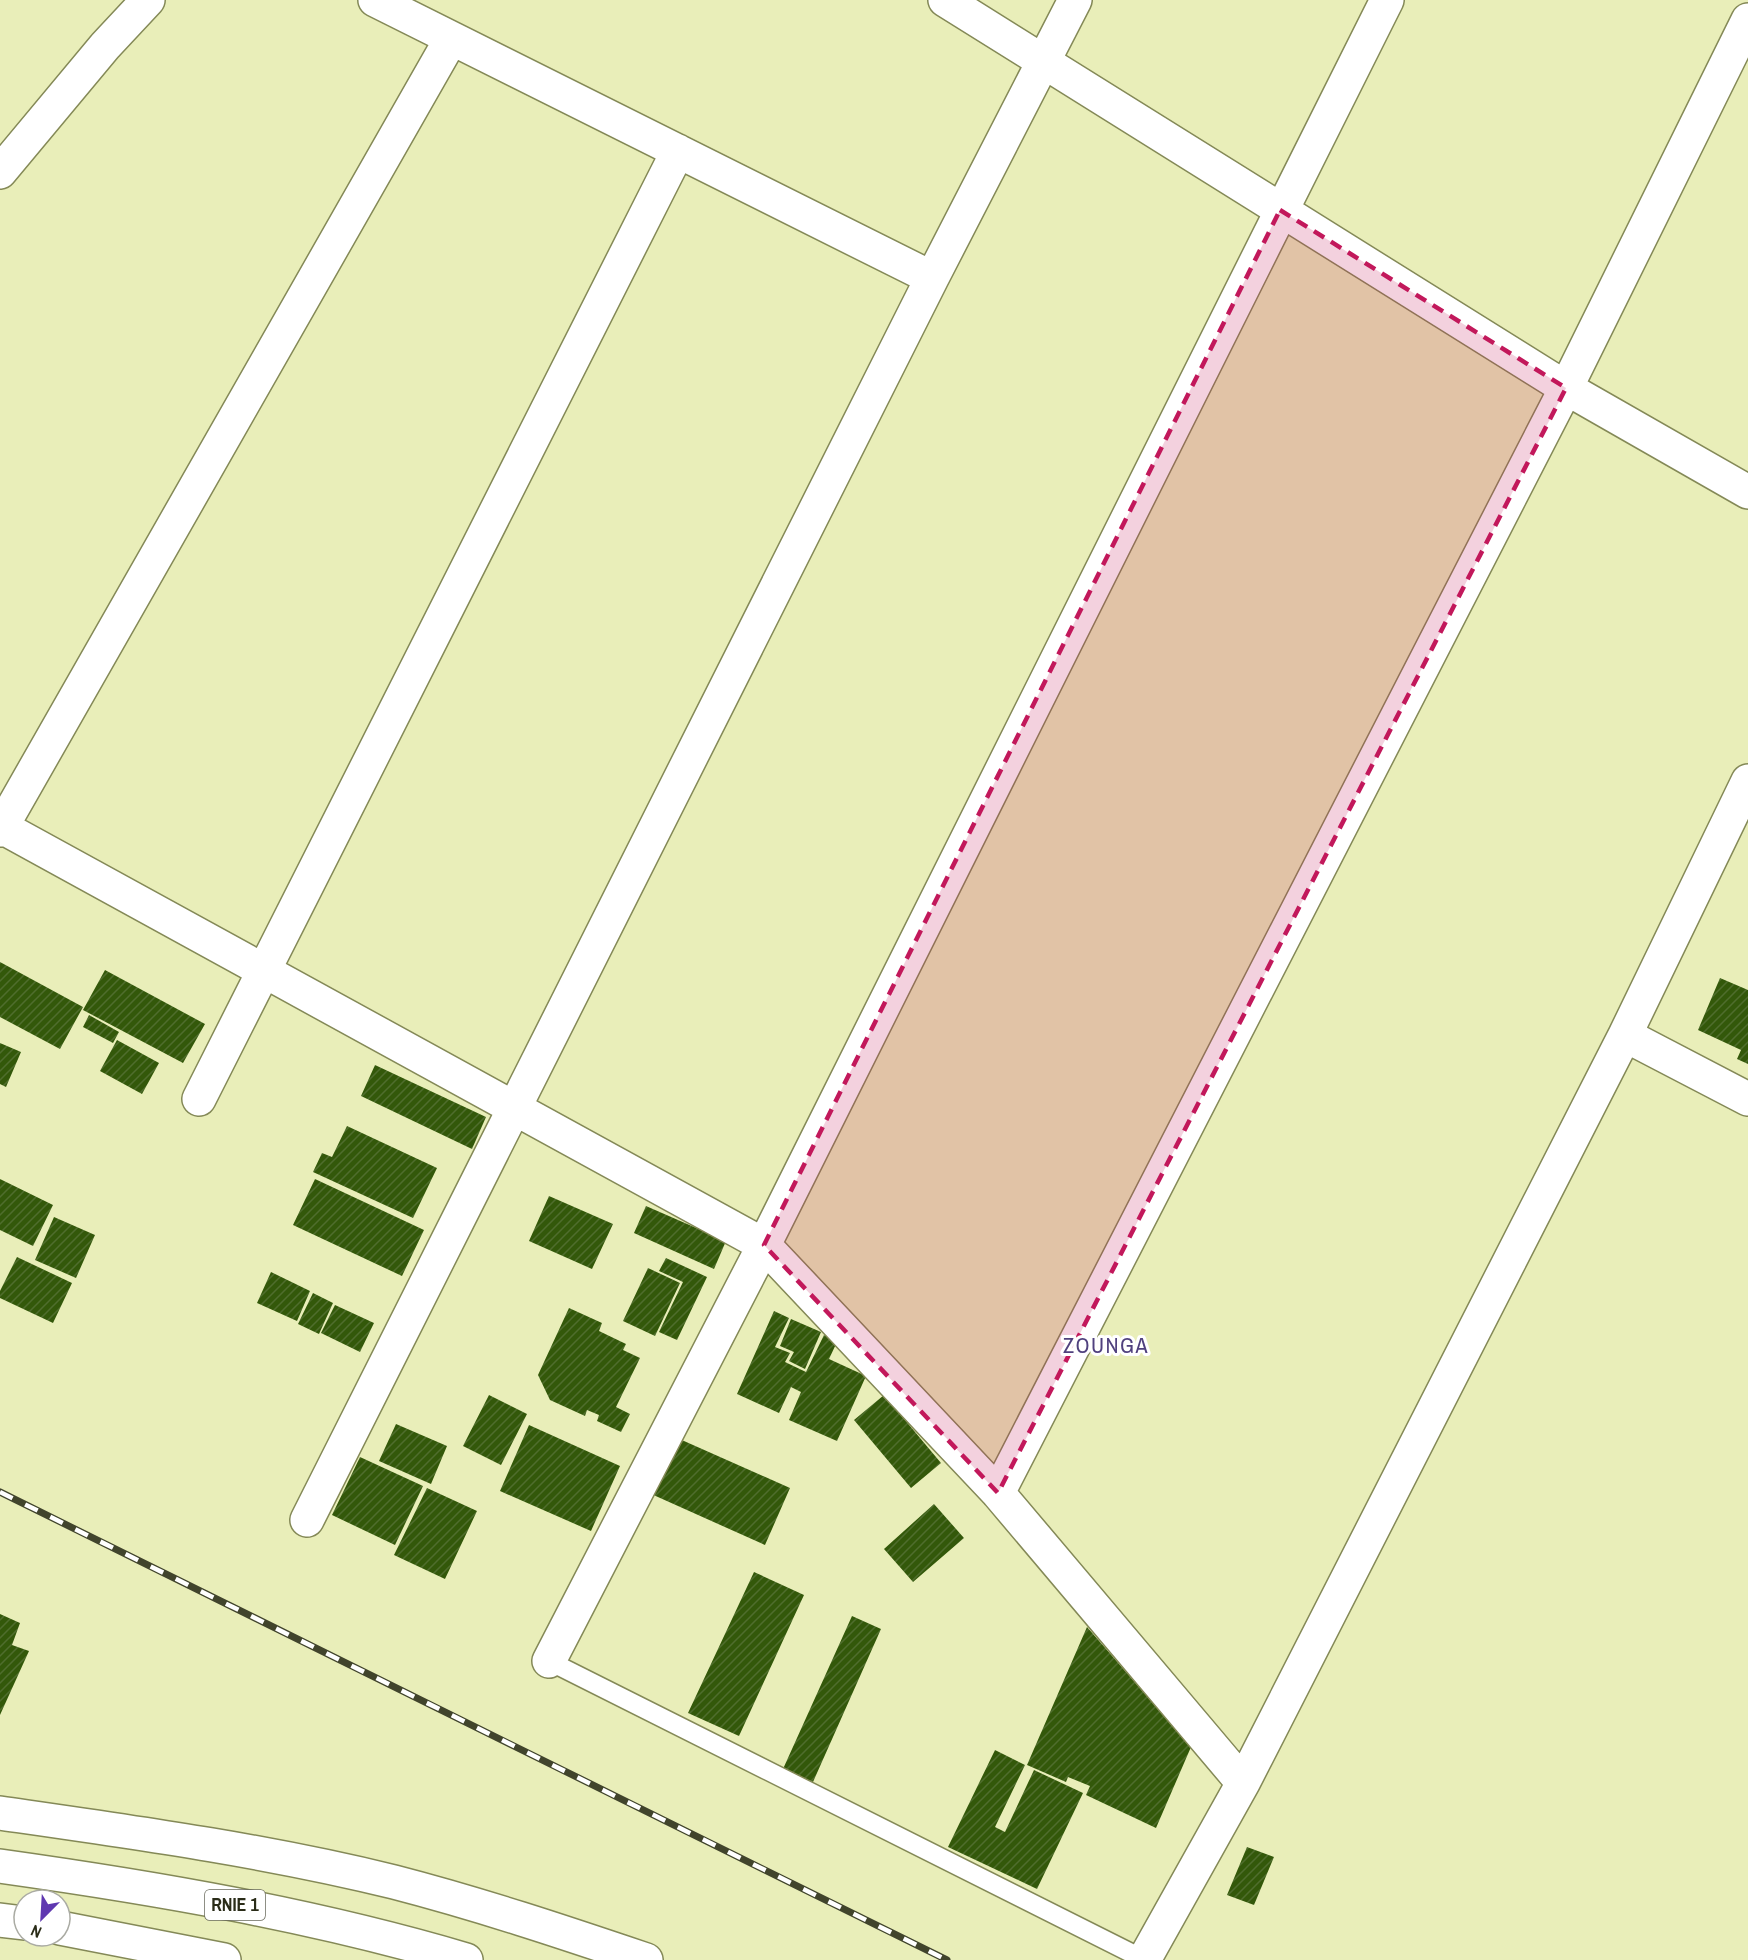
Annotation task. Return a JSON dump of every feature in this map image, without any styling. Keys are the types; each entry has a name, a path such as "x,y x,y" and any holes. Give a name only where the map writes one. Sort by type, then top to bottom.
{"main road":[{"path":"0,172 105,46 148,0"},
{"path":"375,0 932,278"},
{"path":"945,0 1566,388 1748,492"},
{"path":"307,1520 932,278 1075,0"},
{"path":"549,1661 764,1245 1387,0"},
{"path":"998,1493 1566,388 1748,20"},
{"path":"451,39 1,827 764,1245 998,1493 1243,1783"},
{"path":"199,1100 678,151"},
{"path":"1145,1960 1243,1783 1625,1035 1748,782"},
{"path":"1625,1035 1748,1099"},
{"path":"0,1813 201,1842 394,1882 554,1929 646,1960"},
{"name":"RNIE 1","path":"0,1866 195,1896 310,1921 466,1960"},
{"path":"72,1930 224,1960"}],"lane":[{"path":"549,1661 1145,1960"}],"highlighted area":[{"path":"1280,210 1566,388 998,1493 764,1245"}],"building":[{"path":"0,962 83,1007 60,1049 0,1017"},
{"path":"105,970 205,1024 183,1063 83,1010"},
{"path":"1720,978 1748,990 1748,1064 1737,1059 1741,1050 1698,1030"},
{"path":"89,1015 119,1032 113,1043 83,1027"},
{"path":"117,1040 159,1063 142,1094 100,1071"},
{"path":"0,1043 21,1052 6,1087 0,1084"},
{"path":"375,1065 486,1117 472,1149 361,1096"},
{"path":"347,1126 437,1168 413,1218 313,1172 322,1153 332,1157"},
{"path":"0,1179 53,1205 33,1246 0,1230"},
{"path":"315,1179 424,1230 402,1276 293,1225"},
{"path":"549,1196 613,1224 592,1269 529,1241"},
{"path":"646,1206 726,1241 714,1269 634,1233"},
{"path":"54,1217 95,1235 76,1278 35,1260"},
{"path":"17,1257 72,1283 53,1323 0,1298 0,1291"},
{"path":"666,1258 707,1277 677,1340 659,1332 683,1282 659,1271"},
{"path":"648,1268 680,1283 655,1336 623,1321"},
{"path":"271,1272 310,1291 297,1321 257,1303"},
{"path":"313,1293 333,1303 319,1334 298,1324"},
{"path":"335,1305 374,1323 360,1352 321,1333"},
{"path":"569,1308 602,1323 599,1331 626,1344 623,1350 640,1358 616,1407 630,1414 621,1432 597,1421 599,1415 587,1410 585,1416 550,1400 538,1375"},
{"path":"774,1311 789,1318 775,1347 790,1353 785,1362 806,1372 824,1335 837,1342 829,1359 866,1376 837,1441 789,1420 801,1392 791,1387 779,1413 737,1394"},
{"path":"791,1319 821,1332 805,1369 789,1361 794,1352 780,1346"},
{"path":"489,1395 527,1414 501,1465 463,1446"},
{"path":"884,1395 941,1463 911,1488 854,1420"},
{"path":"396,1424 447,1446 431,1484 379,1461"},
{"path":"529,1425 620,1466 591,1531 500,1491"},
{"path":"675,1437 790,1488 765,1545 649,1493"},
{"path":"360,1457 423,1486 395,1545 332,1515"},
{"path":"427,1488 477,1511 445,1579 394,1555"},
{"path":"934,1504 964,1538 913,1582 884,1549"},
{"path":"754,1572 804,1595 739,1736 688,1713"},
{"path":"0,1614 20,1623 12,1645 29,1651 0,1715"},
{"path":"852,1616 881,1629 813,1782 783,1769"},
{"path":"1087,1627 1191,1747 1156,1828 1086,1795 1090,1786 1068,1777 1066,1782 1027,1765"},
{"path":"995,1750 1025,1765 995,1827 1005,1832 1034,1770 1083,1793 1037,1889 948,1847"},
{"path":"1247,1847 1274,1857 1254,1905 1227,1895"}],"railway":[{"path":"0,1492 947,1960"}],"district":[{"name":"ZOUNGA","path":"1106,1345"}]}
